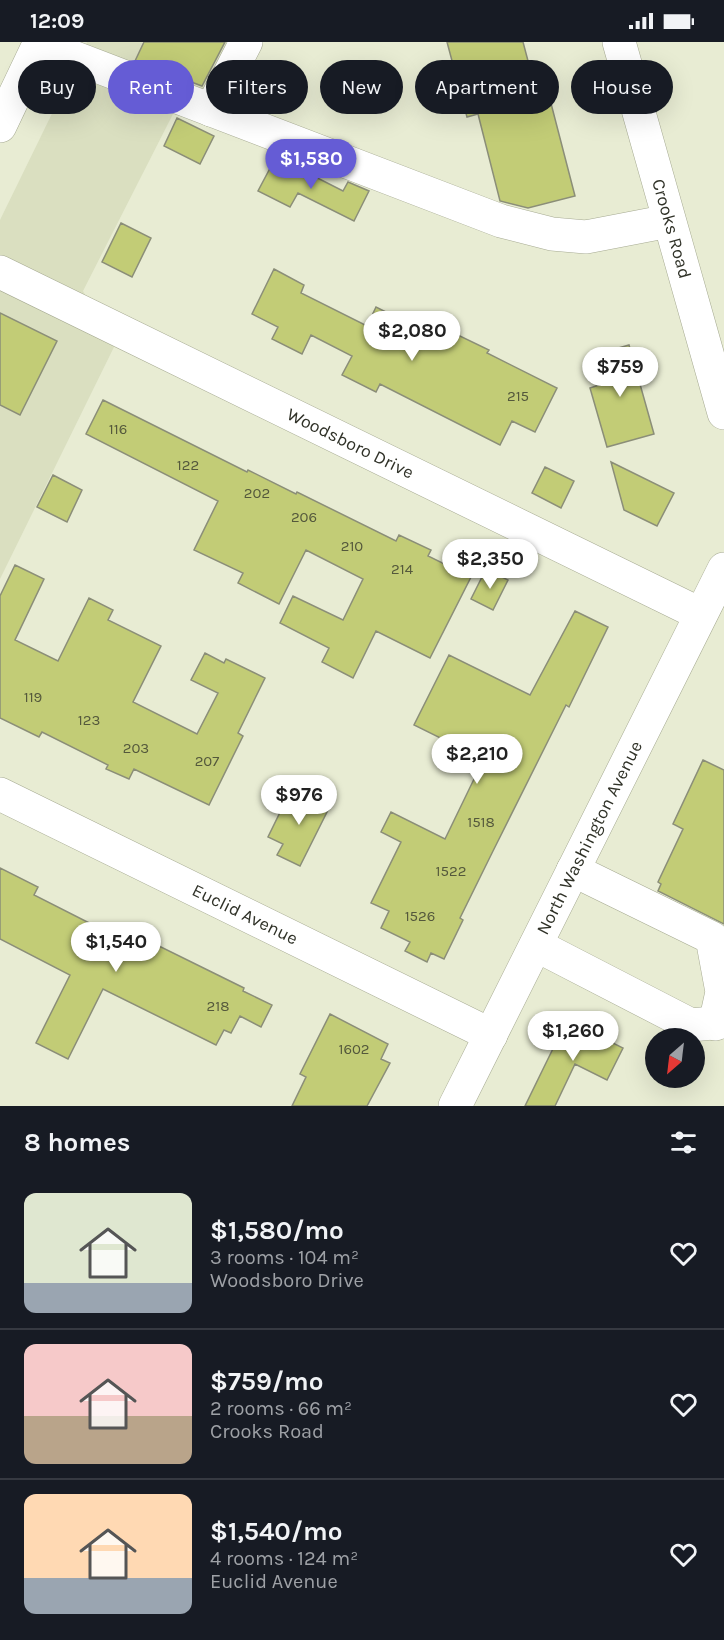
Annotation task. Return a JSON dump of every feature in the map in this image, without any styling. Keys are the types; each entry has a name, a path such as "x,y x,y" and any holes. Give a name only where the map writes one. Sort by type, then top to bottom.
{"street":[{"path":"237,60 246,42"},
{"name":"Crooks Road","path":"619,42 724,413"},
{"path":"0,126 40,43 206,108"},
{"path":"222,114 501,220 552,234 586,237 669,221"},
{"name":"Woodsboro Drive","path":"0,272 700,614"},
{"name":"North Washington Avenue","path":"455,1106 724,569"},
{"name":"Euclid Avenue","path":"0,794 491,1035"},
{"path":"536,945 691,1025 720,1023 722,992 712,938 573,870"}],"shaded area":[{"path":"87,42 252,42 243,60 206,60 206,114 216,114 211,124 173,114 83,291 114,347 0,579 0,220 52,114 96,114 96,60 78,60"}],"building":[{"path":"144,42 225,42 216,60 206,60 206,78 202,86 194,83 194,60 135,60"},
{"path":"447,42 523,42 528,60 452,60"},
{"path":"478,114 554,114 575,196 528,208 500,201"},
{"path":"177,118 214,136 200,164 164,146"},
{"path":"276,157 343,191 348,182 369,191 354,221 298,193 290,207 258,191"},
{"path":"121,223 151,238 132,277 102,262"},
{"path":"274,269 304,285 301,293 367,326 376,307 428,333 433,323 489,350 487,353 557,388 535,432 512,421 500,445 380,384 376,392 342,375 352,356 311,335 302,354 272,339 278,327 252,314"},
{"path":"0,313 57,341 20,415 0,405"},
{"path":"629,345 654,434 607,447 590,388 602,384 594,355"},
{"path":"103,400 247,472 248,470 296,494 297,492 396,541 399,535 431,550 428,556 471,577 430,658 376,631 353,678 322,662 329,648 280,623 293,596 343,620 363,579 306,550 279,604 238,583 243,573 194,550 218,501 86,434"},
{"path":"611,462 674,493 657,526 624,510"},
{"path":"545,467 574,481 561,508 532,493"},
{"path":"53,475 82,490 67,522 37,507"},
{"path":"15,565 44,579 15,640 58,661 89,598 113,610 108,620 161,646 133,702 197,734 218,693 191,680 205,653 224,663 226,659 265,678 238,733 243,736 209,805 134,769 129,779 106,769 108,765 42,732 39,737 0,718 0,596"},
{"path":"486,569 508,580 493,610 471,599"},
{"path":"575,611 608,627 569,707 566,705 493,851 460,918 463,920 444,959 431,953 427,962 405,951 410,942 381,928 389,911 371,903 401,842 381,832 391,812 445,839 476,775 471,773 479,757 414,725 449,655 530,695"},
{"path":"703,760 724,770 724,924 658,891 661,884 658,882 683,829 673,824"},
{"path":"307,792 331,804 300,866 277,855 283,844 268,837 289,794 303,801"},
{"path":"0,868 38,887 34,895 105,931 153,953 157,945 244,988 243,991 272,1005 261,1027 240,1016 231,1033 224,1030 216,1045 103,989 68,1059 36,1043 70,975 0,939"},
{"path":"330,1014 388,1044 381,1059 390,1063 367,1106 292,1106 306,1077 300,1074"},
{"path":"567,1020 623,1048 607,1080 575,1064 555,1106 525,1106"}]}
